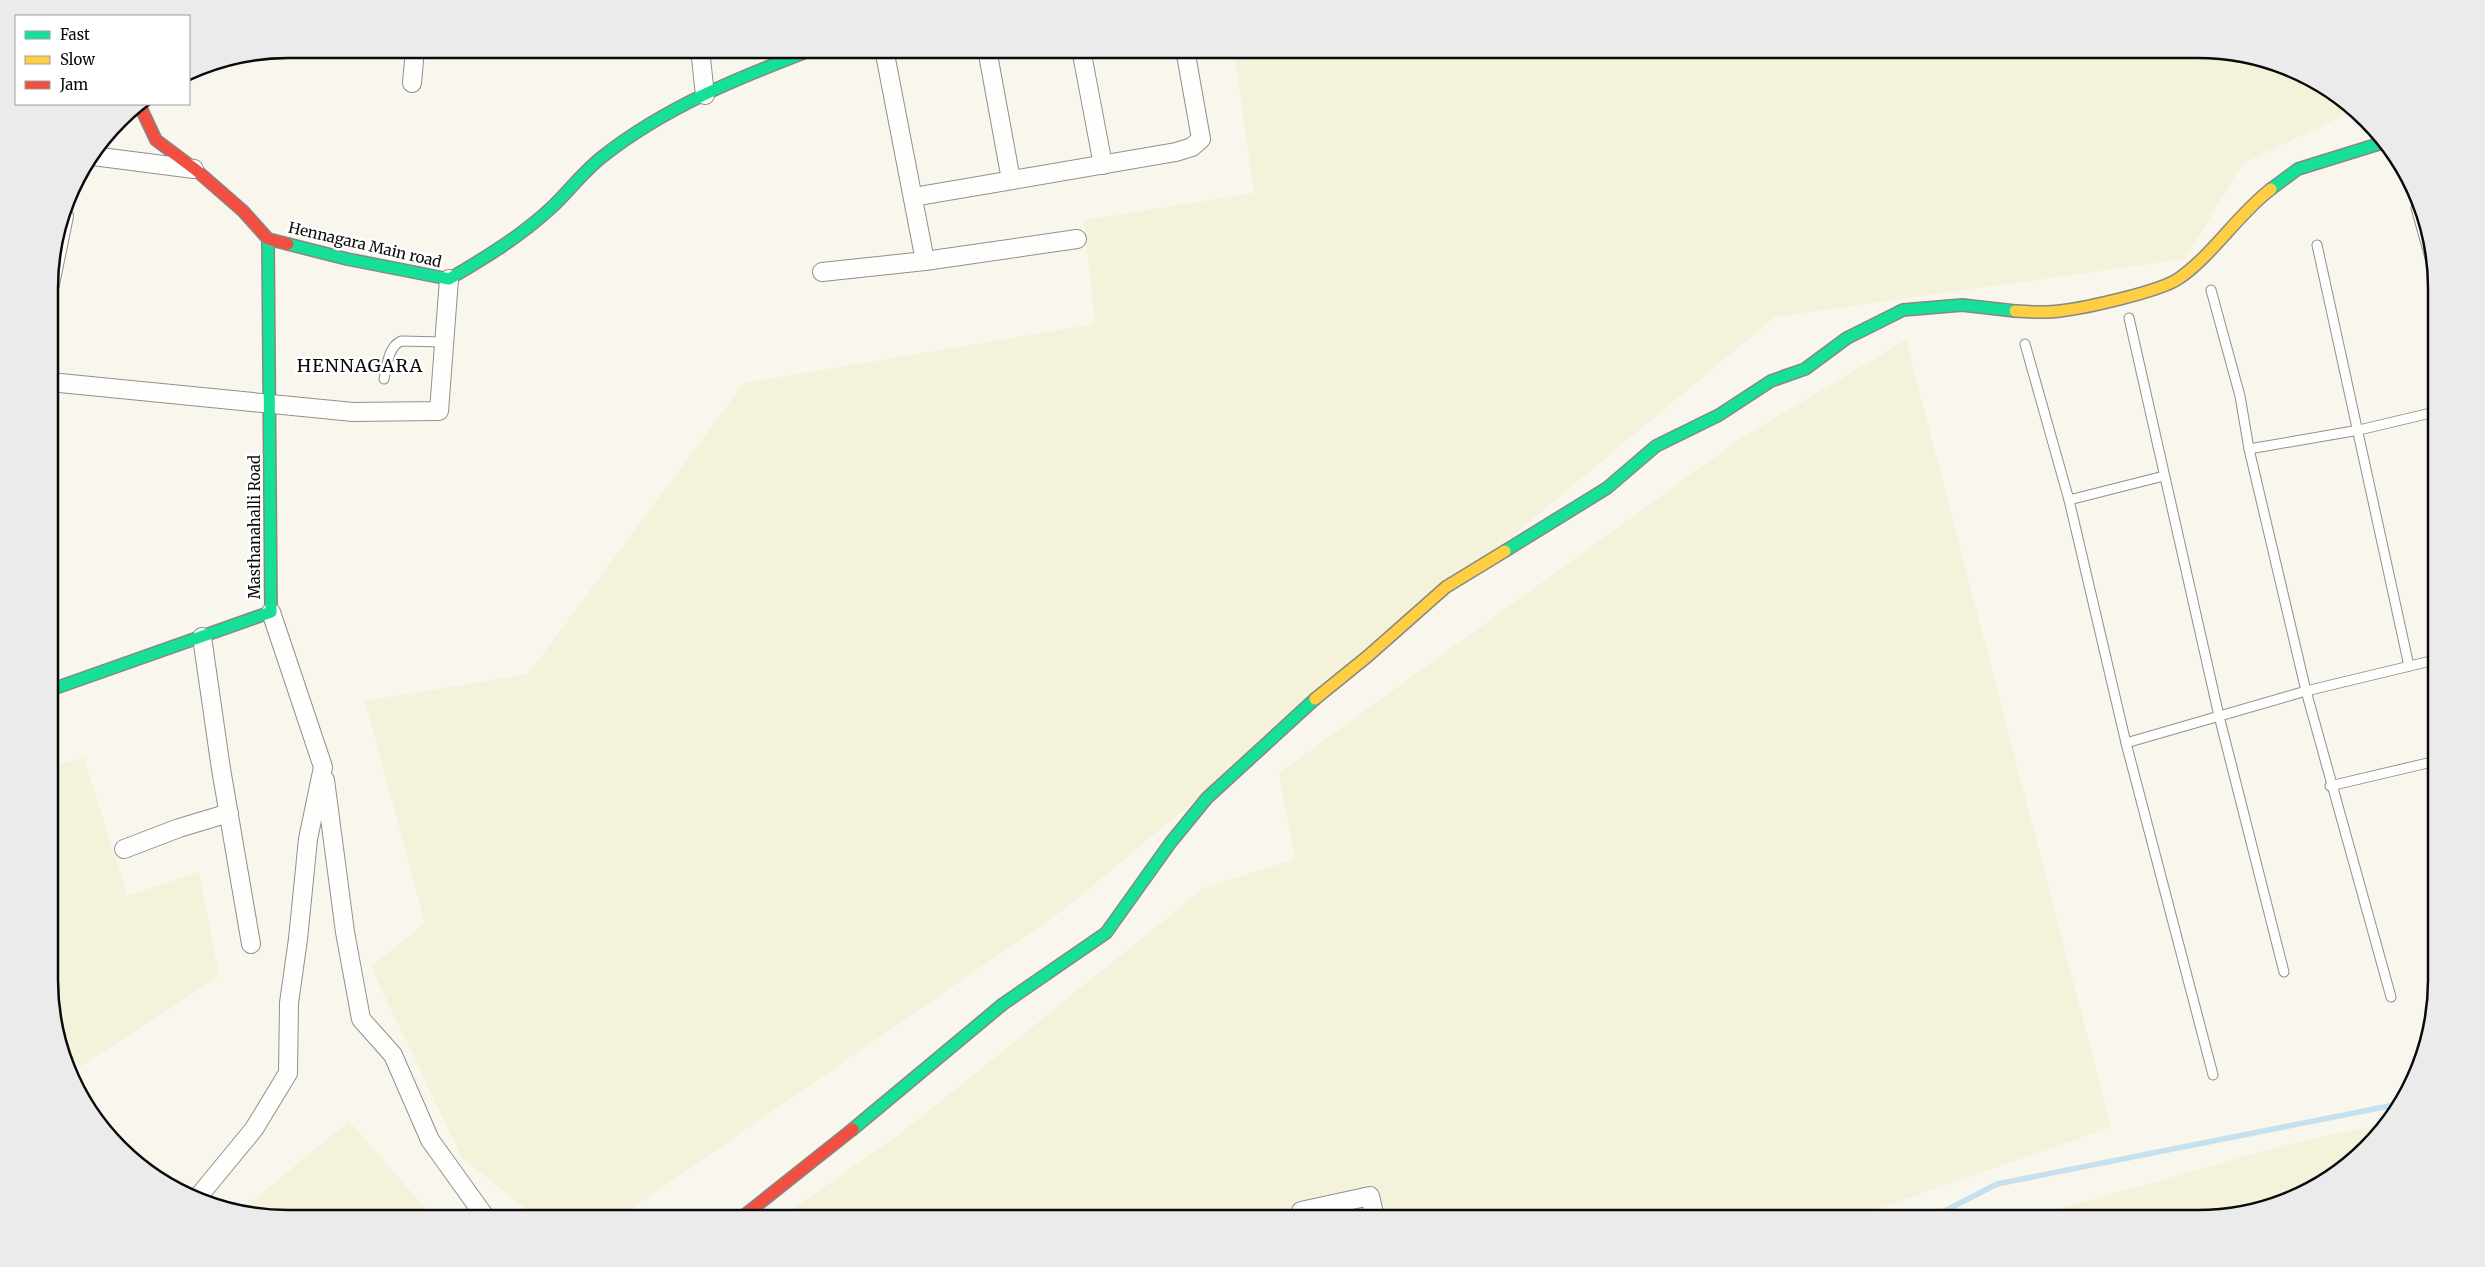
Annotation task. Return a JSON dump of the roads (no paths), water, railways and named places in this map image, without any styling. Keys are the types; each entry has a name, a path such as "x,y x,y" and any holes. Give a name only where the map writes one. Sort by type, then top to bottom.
{"street":[{"path":"412,83 414,58"},
{"path":"701,58 705,95"},
{"name":"Hennagara Main road","path":"142,110 156,140 196,170 244,211 268,238 347,259 449,279 475,264 543,216 602,157 670,112 757,69 788,58"},
{"path":"886,58 925,260"},
{"path":"989,58 1011,180"},
{"path":"1083,58 1103,164"},
{"path":"912,197 1176,152 1192,147 1201,139 1187,58"},
{"path":"751,1210 808,1166 1003,1004 1106,933 1171,842 1207,798 1316,698 1368,656 1446,587 1607,488 1656,446 1719,416 1771,382 1805,369 1847,338 1903,310 1962,305 2028,312 2060,311 2142,292 2177,279 2224,236 2258,199 2298,169 2377,144"},
{"path":"98,157 196,170"},
{"name":"Masthanahalli Road","path":"58,687 271,612 268,238"},
{"path":"822,272 1077,239"},
{"path":"58,383 353,412 439,411 449,279"},
{"path":"271,612 323,767 345,932 361,1019 393,1055 430,1140 480,1210"},
{"path":"202,636 229,814 252,944"},
{"path":"202,1193 254,1129 288,1073 289,1003 298,939 308,839 323,767"},
{"path":"124,849 179,828 229,814"},
{"path":"1306,1210 1370,1196 1373,1210"}],"lane":[{"path":"2317,245 2409,666"},
{"path":"2211,290 2240,396 2249,449 2330,786 2391,997"},
{"path":"2129,318 2219,716 2284,972"},
{"path":"384,379 395,343 401,340 444,342"},
{"path":"2025,344 2069,500 2126,743 2213,1075"},
{"path":"2249,449 2358,430 2428,414"},
{"path":"2069,500 2164,476"},
{"path":"2126,743 2306,691 2428,662"},
{"path":"2330,786 2428,763"}],"waterway":[{"path":"1947,1210 1997,1184 2390,1106"}],"district":[{"name":"HENNAGARA","path":"360,366"}]}
